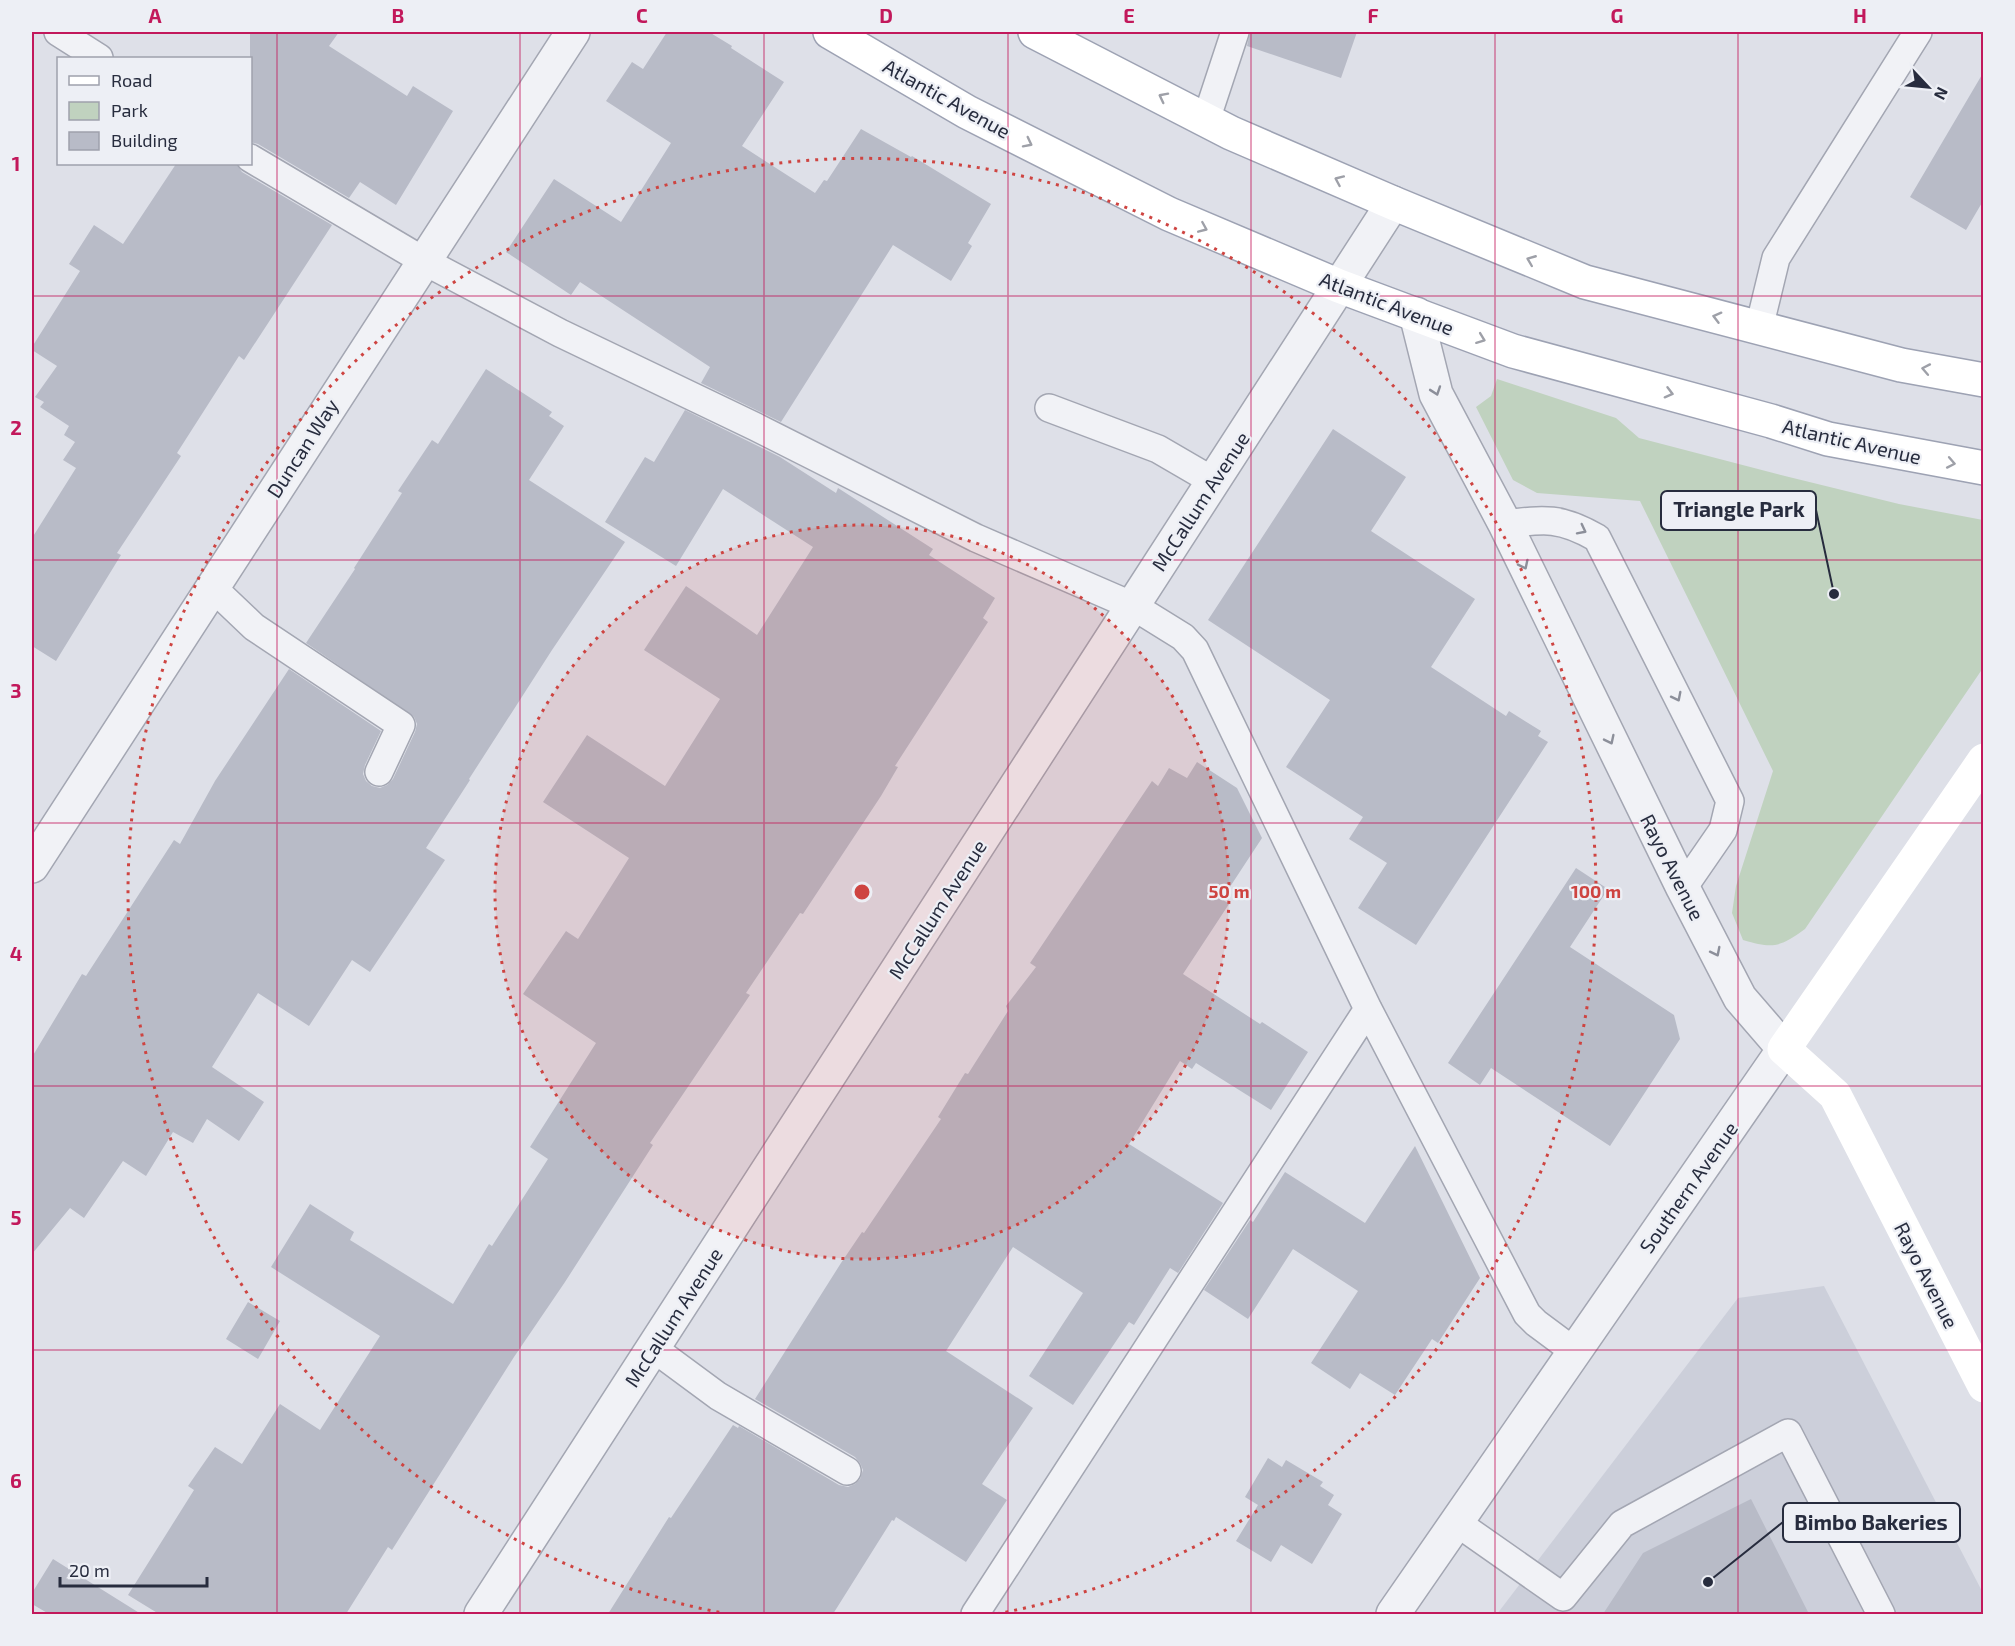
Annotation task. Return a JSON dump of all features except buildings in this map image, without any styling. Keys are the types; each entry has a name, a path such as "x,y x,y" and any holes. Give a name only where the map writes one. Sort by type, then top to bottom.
{"main road":[{"name":"Atlantic Avenue","path":"830,32 967,112 1169,214 1339,286 1513,351 1771,421 1828,439 1983,468"},
{"path":"1035,32 1077,42 1231,133 1585,282 1901,364 1983,380"},
{"name":"Southern Avenue","path":"1784,1049 1983,760"},
{"name":"Rayo Avenue","path":"1784,1049 1835,1095 1983,1386"}],"street":[{"name":"Duncan Way","path":"32,866 573,32"},
{"name":"McCallum Avenue","path":"481,1614 1393,203"},
{"name":"Rayo Avenue","path":"1416,314 1436,394 1504,524 1683,888 1740,998 1784,1049"},
{"name":"Southern Avenue","path":"1393,1614 1784,1049"}],"lane":[{"path":"58,32 97,57"},
{"path":"1206,120 1235,32"},
{"path":"1759,328 1776,258 1918,32"},
{"path":"252,159 424,261 560,333 756,427 976,538 1132,606 1182,637 1195,650 1368,1009 1527,1314 1575,1352"},
{"path":"1050,408 1158,449 1213,481"},
{"path":"1504,524 1543,520 1575,526 1598,538 1730,801 1723,830 1683,888"},
{"path":"212,587 254,627 401,725 379,772"},
{"path":"975,1614 1368,1009"},
{"path":"652,1348 718,1396 847,1471"},
{"path":"1456,1522 1563,1597 1622,1524 1788,1433 1881,1614"}],"shaded area":[{"path":"1824,1286 1984,1595 1983,1614 1497,1614 1738,1298"}],"green space":[{"path":"1497,379 1616,418 1639,438 1899,504 1983,520 1983,668 1805,929 1789,940 1776,945 1762,945 1743,940 1732,913 1736,886 1773,771 1640,501 1537,493 1513,480 1476,407 1491,396"}],"place":[{"name":"Triangle Park","path":"1834,594"},
{"name":"Bimbo Bakeries","path":"1708,1582"}]}
